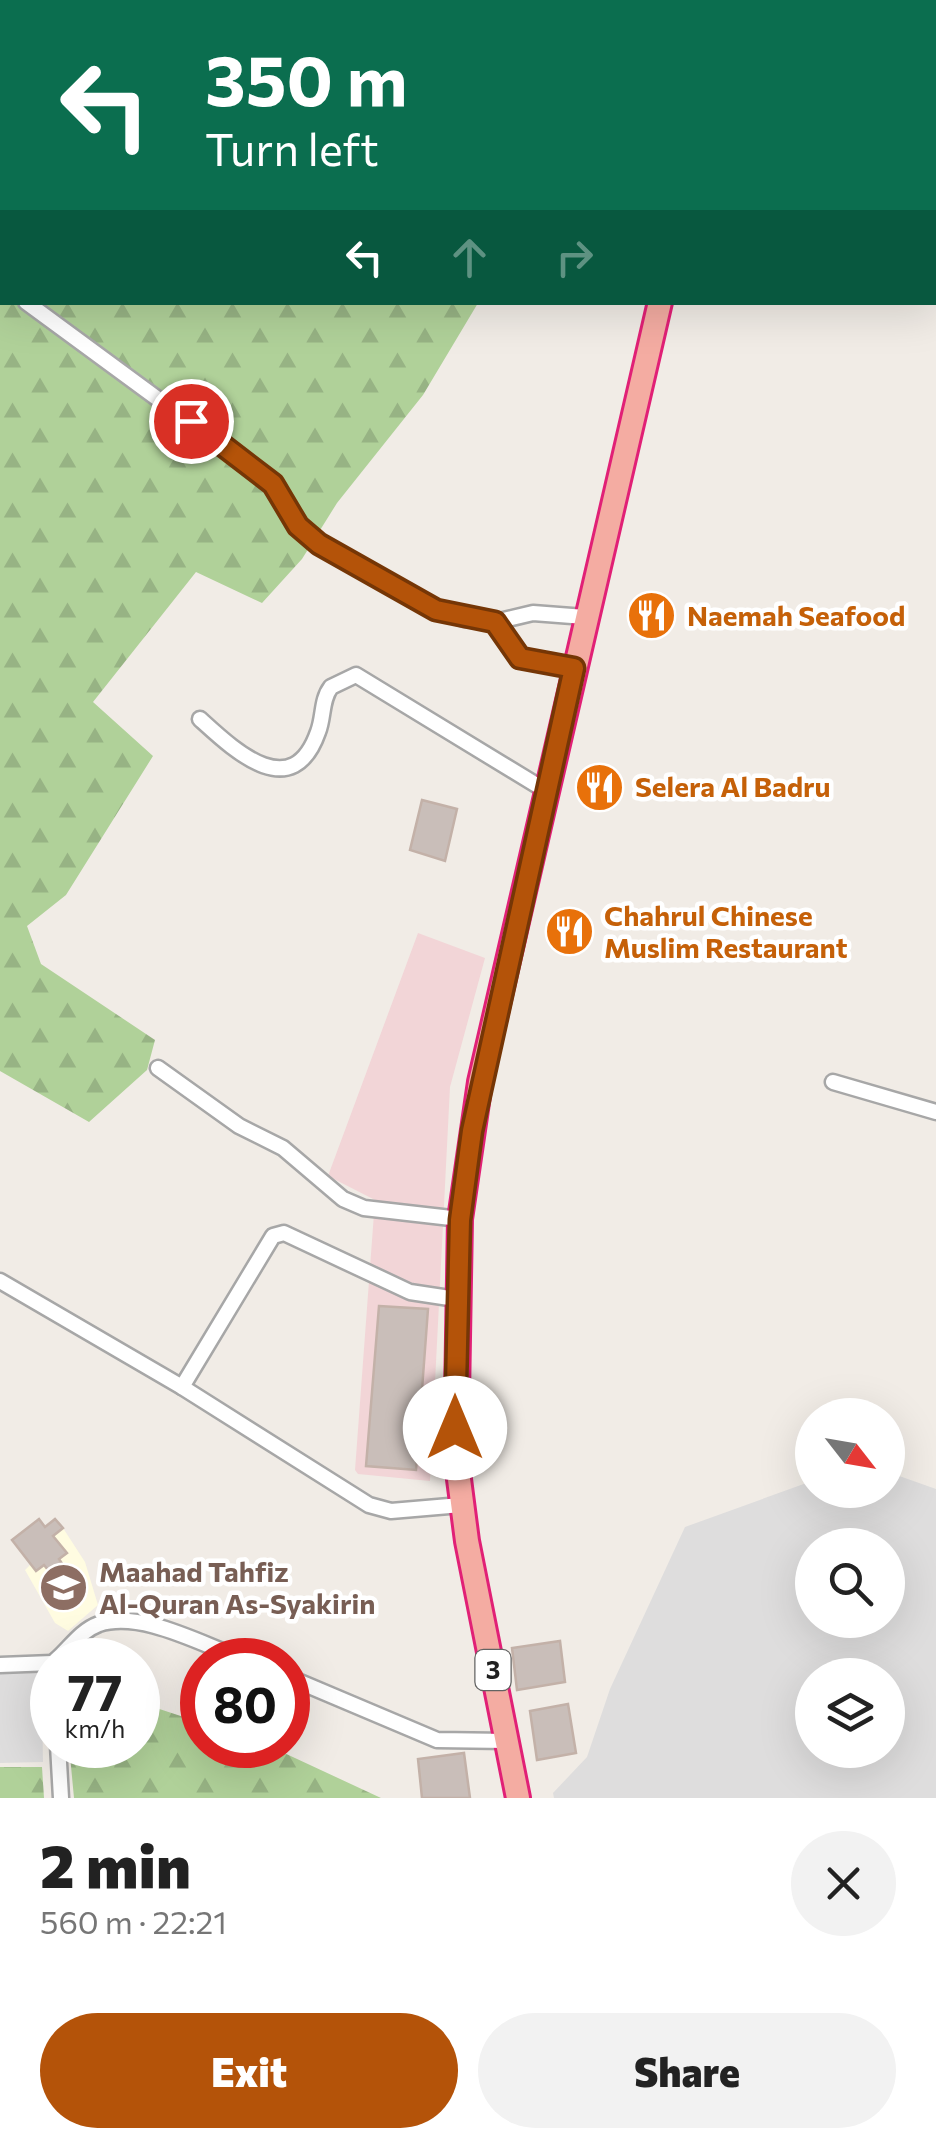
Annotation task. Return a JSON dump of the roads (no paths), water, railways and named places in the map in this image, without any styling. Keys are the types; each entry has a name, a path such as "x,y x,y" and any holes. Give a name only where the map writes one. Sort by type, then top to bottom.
{"highway":[{"name":"3","path":"518,1798 461,1504 455,1428 460,1220 480,1082 659,305"}],"street":[{"path":"30,305 163,399 273,484 298,526 319,544 436,610 495,622 533,613 585,617"},
{"path":"495,622 520,658 574,668"},
{"path":"200,719 255,764 278,769 295,763 311,748 331,687 356,675 548,792"},
{"path":"158,1068 240,1126 283,1148 343,1199 364,1208 460,1220"},
{"path":"833,1082 936,1112"},
{"path":"182,1387 273,1236 284,1233 410,1292 456,1299"},
{"path":"0,1281 382,1510 461,1504"},
{"path":"79,1638 86,1631 114,1622 158,1629 184,1638"},
{"path":"0,1666 30,1664"},
{"path":"310,1686 437,1740 507,1742"},
{"path":"59,1768 60,1798"}],"place":[{"name":"Naemah Seafood","path":"652,616"},
{"name":"Selera Al Badru","path":"600,787"},
{"name":"Chahrul Chinese Muslim Restaurant","path":"569,932"},
{"name":"Maahad Tahfiz Al-Quran As-Syakirin","path":"64,1588"}]}
